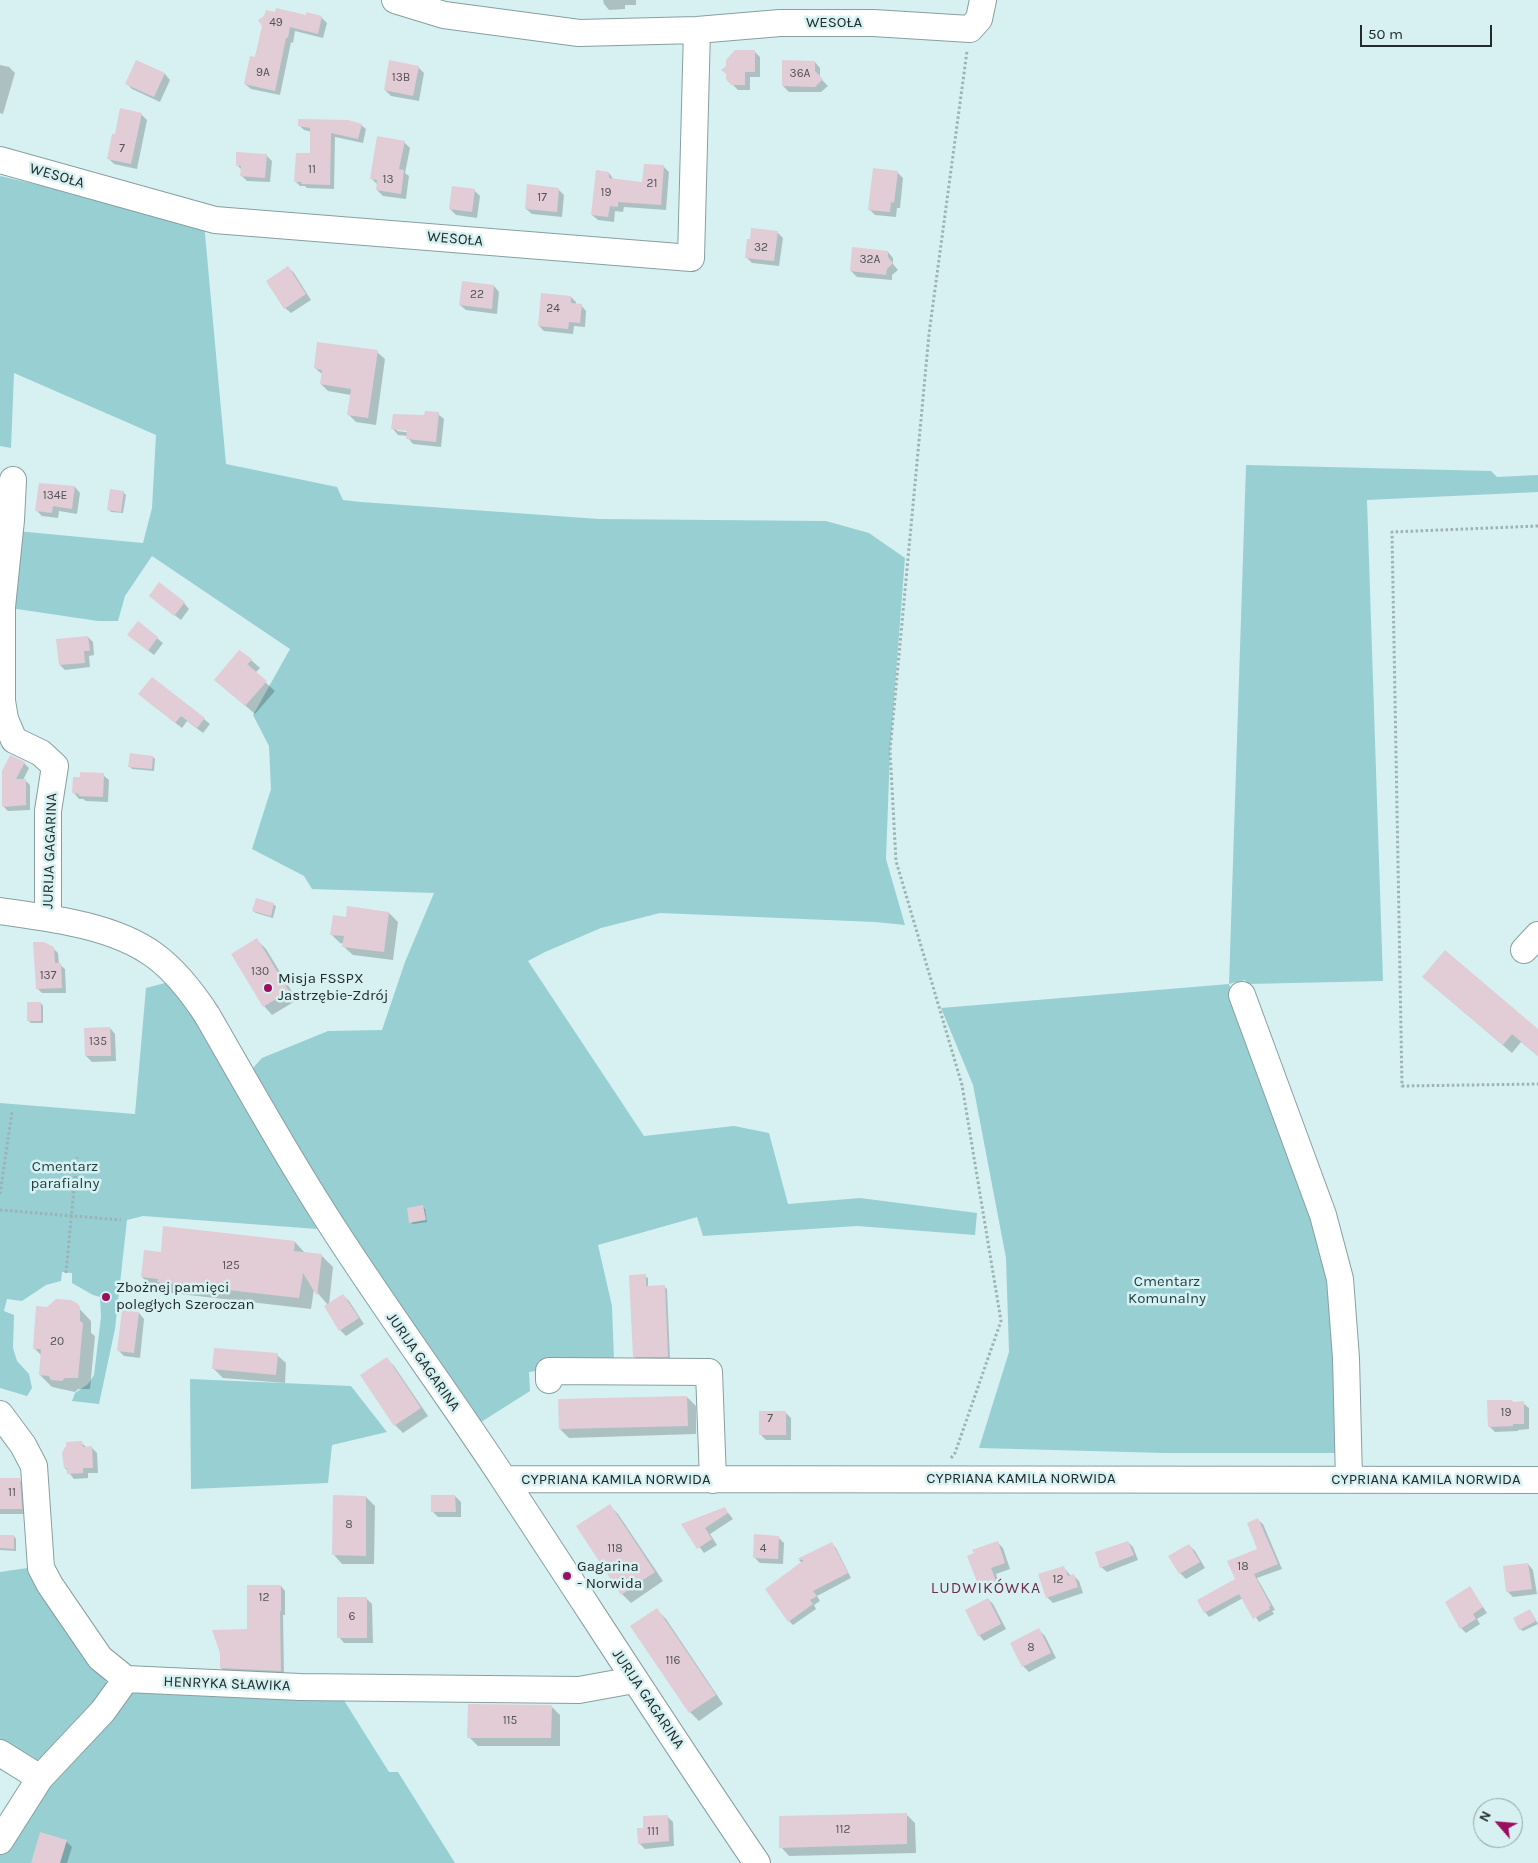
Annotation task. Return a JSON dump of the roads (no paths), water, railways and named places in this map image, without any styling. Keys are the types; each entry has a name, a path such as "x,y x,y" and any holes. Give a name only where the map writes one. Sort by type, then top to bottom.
{"street":[{"name":"WESOŁA","path":"395,0 579,33 697,30 780,23 873,23 970,29 979,19 983,0"},
{"name":"WESOŁA","path":"0,160 215,220 691,258 697,30"},
{"name":"JURIJA GAGARINA","path":"13,480 2,607 2,701 4,719 14,740 41,753 55,766 48,811 48,918"},
{"name":"JURIJA GAGARINA","path":"0,911 48,918 118,936 153,954 167,965 192,992 322,1210 392,1317 504,1479 634,1680 757,1863"},
{"path":"1242,995 1323,1215 1340,1279 1346,1358 1349,1480"},
{"path":"549,1380 549,1371 709,1372 713,1480"},
{"path":"0,1414 23,1445 34,1466 41,1568 50,1585 100,1658 126,1679 103,1711 40,1778 0,1841"},
{"name":"CYPRIANA KAMILA NORWIDA","path":"504,1479 1538,1480"},
{"name":"HENRYKA SŁAWIKA","path":"126,1679 300,1687 579,1690 634,1680"},
{"path":"0,1753 40,1778"}],"place":[{"name":"Misja FSSPX Jastrzębie-Zdrój","path":"268,988"},
{"name":"Zbożnej pamięci poległych Szeroczan","path":"106,1297"},
{"name":"Gagarina - Norwida","path":"567,1576"}],"district":[{"name":"LUDWIKÓWKA","path":"986,1588"}],"park label":[{"name":"Cmentarz parafialny","path":"65,1176"},
{"name":"Cmentarz Komunalny","path":"1167,1290"}]}
